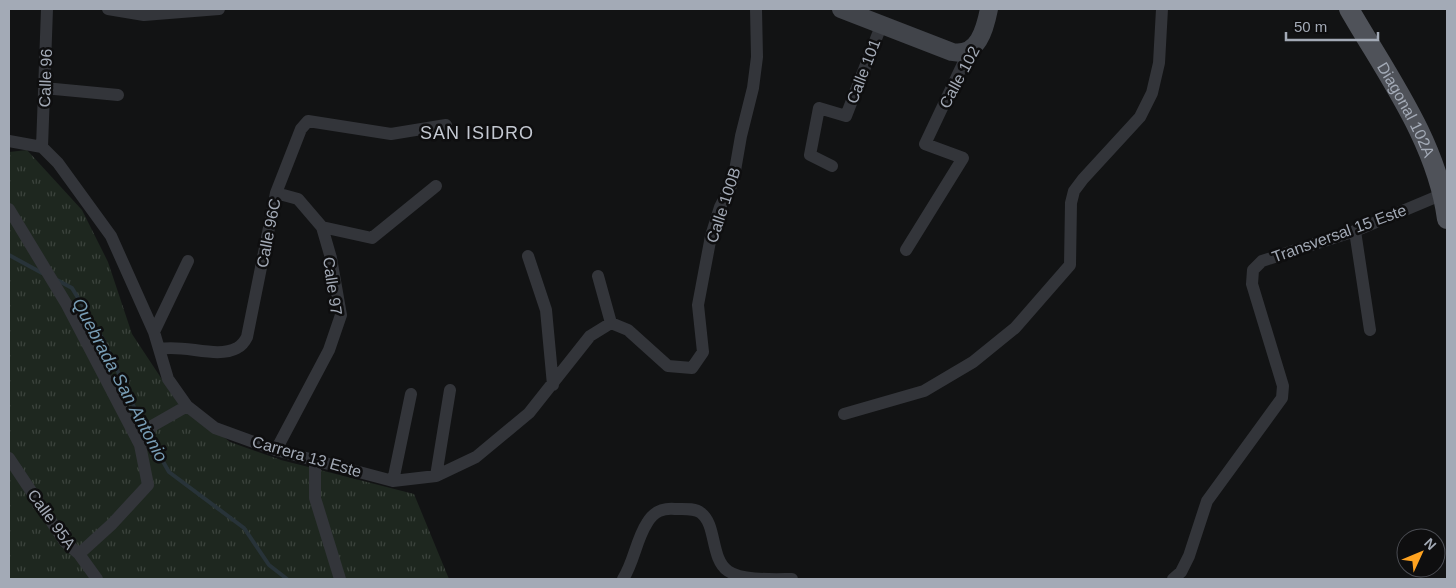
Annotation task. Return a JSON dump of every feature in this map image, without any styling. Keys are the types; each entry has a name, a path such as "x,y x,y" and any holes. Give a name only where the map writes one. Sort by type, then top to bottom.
{"main road":[{"name":"Diagonal 102A","path":"1349,9 1418,130 1435,168 1443,194 1447,219"}],"street":[{"name":"Calle 96","path":"42,147 47,9"},
{"path":"114,9 144,14 219,9"},
{"name":"Calle 100B","path":"611,323 628,330 668,366 692,368 704,352 698,305 711,236 720,207 733,182 740,136 753,88 757,57 756,9"},
{"path":"841,9 952,52 969,51"},
{"name":"Calle 102","path":"906,250 963,158 925,144 969,51 982,35 989,9"},
{"path":"844,414 924,391 973,362 1015,328 1070,265 1071,203 1074,191 1083,178 1140,117 1152,93 1159,63 1162,9"},
{"name":"Calle 101","path":"832,166 810,155 819,108 846,116 881,26"},
{"path":"44,88 118,94"},
{"name":"Calle 96C","path":"160,349 172,346 224,352 239,348 248,337 276,193 301,129 308,121 391,134 446,125"},
{"path":"9,141 42,147"},
{"name":"Carrera 13 Este","path":"42,147 58,163 111,236 154,332 168,379 187,406 216,428 276,450 393,481 436,476 476,456 529,413 590,336 611,323"},
{"path":"322,227 372,238 436,186"},
{"name":"Calle 97","path":"276,193 298,199 322,227 331,258 340,315 329,350 276,450"},
{"name":"Transversal 15 Este","path":"1173,579 1181,572 1189,556 1206,501 1282,398 1283,386 1252,284 1252,270 1262,261 1355,231 1443,194"},
{"path":"9,209 67,305 140,445 148,486 112,524 78,554"},
{"path":"1355,231 1370,330"},
{"path":"528,256 546,310 553,385"},
{"path":"154,332 188,261"},
{"path":"598,276 611,323"},
{"path":"436,476 450,390"},
{"path":"393,481 410,394"},
{"path":"140,445 152,426 187,406"},
{"name":"Calle 95A","path":"9,458 65,542 78,554 97,579"},
{"path":"315,460 315,498 340,579"},
{"path":"623,579 646,523 654,514 664,508 693,509 702,513 707,522 718,558 729,572 747,578 792,579"}],"green space":[{"path":"27,150 82,210 108,262 132,334 173,396 230,442 281,460 414,494 449,579 9,579 9,152"}],"waterway":[{"name":"Quebrada San Antonio","path":"9,255 42,273"},
{"name":"Quebrada San Antonio","path":"57,280 72,288 104,341 145,431"},
{"name":"Quebrada San Antonio","path":"149,437 169,472 244,528 269,565 287,579"}],"district":[{"name":"SAN ISIDRO","path":"477,133"}]}
